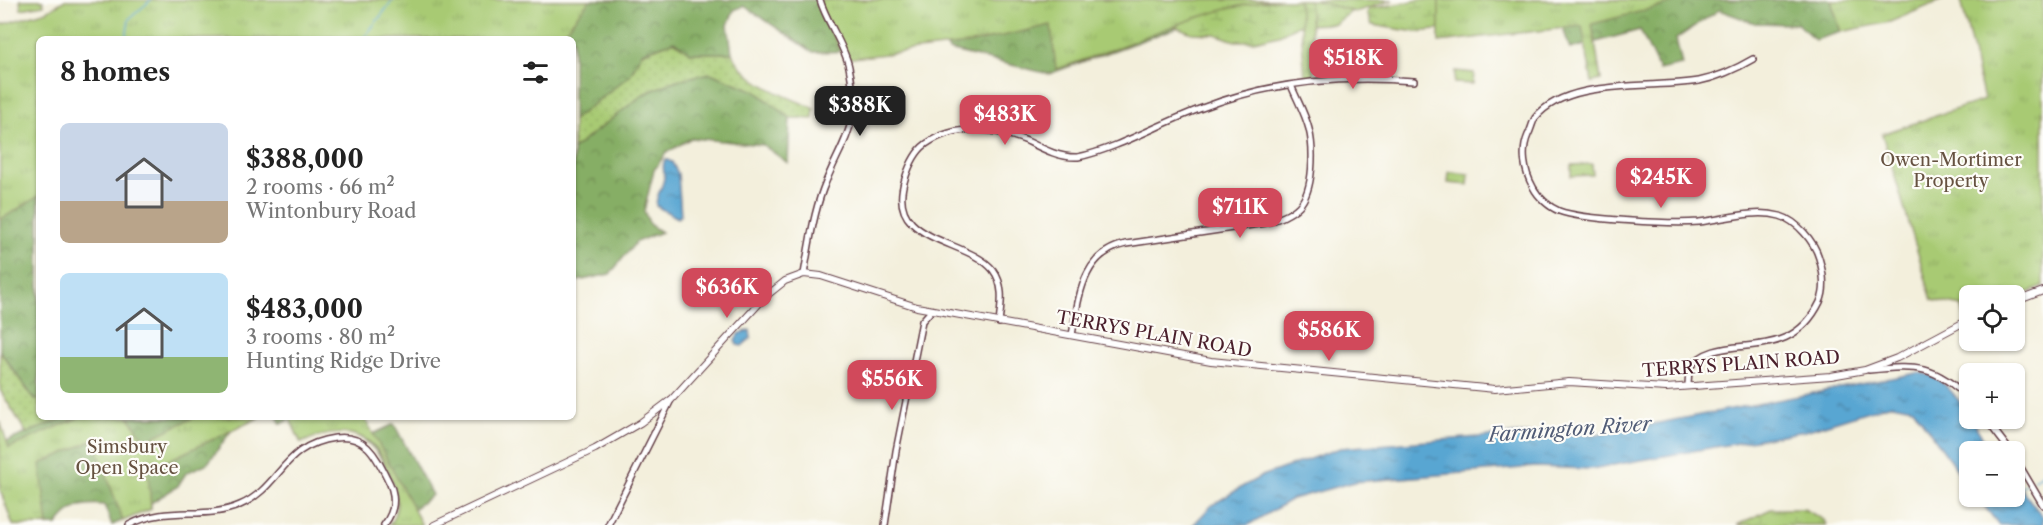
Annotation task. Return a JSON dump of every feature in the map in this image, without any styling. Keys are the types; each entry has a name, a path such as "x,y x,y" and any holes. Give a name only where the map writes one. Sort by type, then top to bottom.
{"street":[{"path":"434,525 595,449 655,411 672,399 765,297 785,281 804,274 819,201 851,130 853,115 848,63 826,20 820,0"},
{"path":"1688,385 1689,368 1705,354 1778,342 1801,328 1820,301 1824,285 1820,262 1814,246 1801,230 1781,216 1755,214 1678,222 1582,216 1559,211 1533,188 1525,160 1525,142 1535,119 1552,104 1584,92 1645,83 1698,81 1728,73 1753,59"},
{"path":"999,323 1002,295 994,272 974,254 942,243 925,234 907,213 902,197 903,183 913,159 923,146 956,132 988,130 1019,138 1063,157 1078,158 1216,103 1291,85 1352,78 1414,81"},
{"path":"1072,335 1084,278 1107,250 1126,244 1266,223 1285,216 1301,204 1306,197 1310,175 1310,131 1291,85"},
{"name":"TERRYS PLAIN ROAD","path":"804,274 821,276 916,307 1211,361 1495,390 1569,382 1666,388 1813,378 1865,370 1916,349 1959,325"},
{"path":"2025,298 2043,291"},
{"path":"916,307 922,321"},
{"path":"885,525 896,451 922,321 932,310"},
{"path":"1865,370 1914,366 1940,374 1959,390"},
{"path":"608,525 672,399"},
{"path":"655,411 662,418"},
{"path":"1993,429 2003,441"},
{"path":"129,525 150,515 218,511 240,505 257,494 303,448 322,440 346,437 361,441 371,449 393,490 394,505 384,525"},
{"path":"2025,475 2043,505"}],"green space":[{"path":"20,0 43,0 44,5 21,9"},
{"path":"65,0 590,0 560,36 36,36 36,198 0,220 0,25 47,11"},
{"path":"169,0 1193,0 1169,24 1179,27 1049,74 949,50 946,45 908,50 813,52 744,6 734,10 728,25 732,53 690,53 674,41 642,52 630,75 576,118 576,36 126,36"},
{"path":"819,0 1278,0 1249,4 1193,19 1056,69 1051,25 967,44 845,59 819,9"},
{"path":"1193,0 1336,0 1352,11 1335,24 1298,25 1279,35 1254,41 1235,41 1215,34 1192,33 1169,24"},
{"path":"1299,0 1309,0 1314,77 1305,78"},
{"path":"1313,0 1393,0 1355,12"},
{"path":"1419,0 1554,0 1445,29 1416,32 1372,25 1367,13 1369,9"},
{"path":"1439,0 1685,0 1592,24 1601,80 1592,82 1582,26 1439,42"},
{"path":"1554,0 1831,0 1841,32 1815,40 1798,24 1755,23 1719,10 1676,39 1682,65 1659,70 1640,30 1570,49"},
{"path":"1831,0 1942,0 1890,22 1841,32"},
{"name":"Owen-Mortimer Property","path":"1961,0 2043,0 2043,287 2025,294 2025,285 1959,285 1959,305 1932,300 1882,134 1984,100"},
{"path":"674,41 690,53 732,53 746,72 756,80 814,108 813,119 790,118 755,91 710,73 677,80 644,94 576,147 576,118 630,75 642,53"},
{"path":"1455,71 1474,73 1473,84 1454,83"},
{"path":"710,73 755,91 790,118 788,163 763,145 691,138 666,153 654,170 644,211 650,225 661,232 636,242 610,274 576,281 576,147 644,94 677,80"},
{"path":"0,81 36,100 36,400 0,351"},
{"path":"1592,164 1593,175 1571,176 1571,165"},
{"path":"1449,172 1469,174 1468,185 1448,183"},
{"path":"0,351 34,400 36,400 36,420 61,420 27,434 0,390"},
{"name":"Simsbury Open Space","path":"60,420 254,420 231,431 208,463 186,473 178,486 151,503 151,509 112,525 104,505 96,505 72,510 57,525 13,525 0,489 0,444"},
{"name":"Simsbury Open Space","path":"73,420 131,420 145,441 189,420 254,420 148,470 151,509 123,521 94,440 40,464 48,525 13,525 0,489 0,421 9,448"},
{"path":"290,420 366,420 373,434 394,424 432,495 413,509 394,517 396,499 391,478 381,458 363,439 341,432 329,433 301,443"},
{"path":"290,420 366,420 422,525 389,525 397,507 395,489 380,454 368,441 359,436 340,433 319,436 301,443"},
{"path":"1771,509 1804,509 1824,520 1826,525 1737,525"}],"water":[{"path":"665,159 672,162 678,174 681,215 678,218 656,206 664,178"},
{"path":"750,330 751,338 742,346 737,345 735,341 738,334"},
{"path":"1917,373 1929,375 1941,381 1951,391 1959,402 1959,429 1977,429 1985,441 1959,441 1959,473 1913,408 1892,404 1805,431 1591,469 1535,467 1354,482 1292,499 1248,525 1193,525 1212,505 1262,476 1340,448 1517,434 1602,434"},
{"path":"2025,494 2043,517 2043,525 1999,525 1985,507 2025,507"}],"waterway":[{"path":"126,36 129,19 151,0"},
{"path":"365,36 393,0"},
{"path":"2034,479 2043,474"}],"water label":[{"name":"Farmington River","path":"1570,429"}]}
